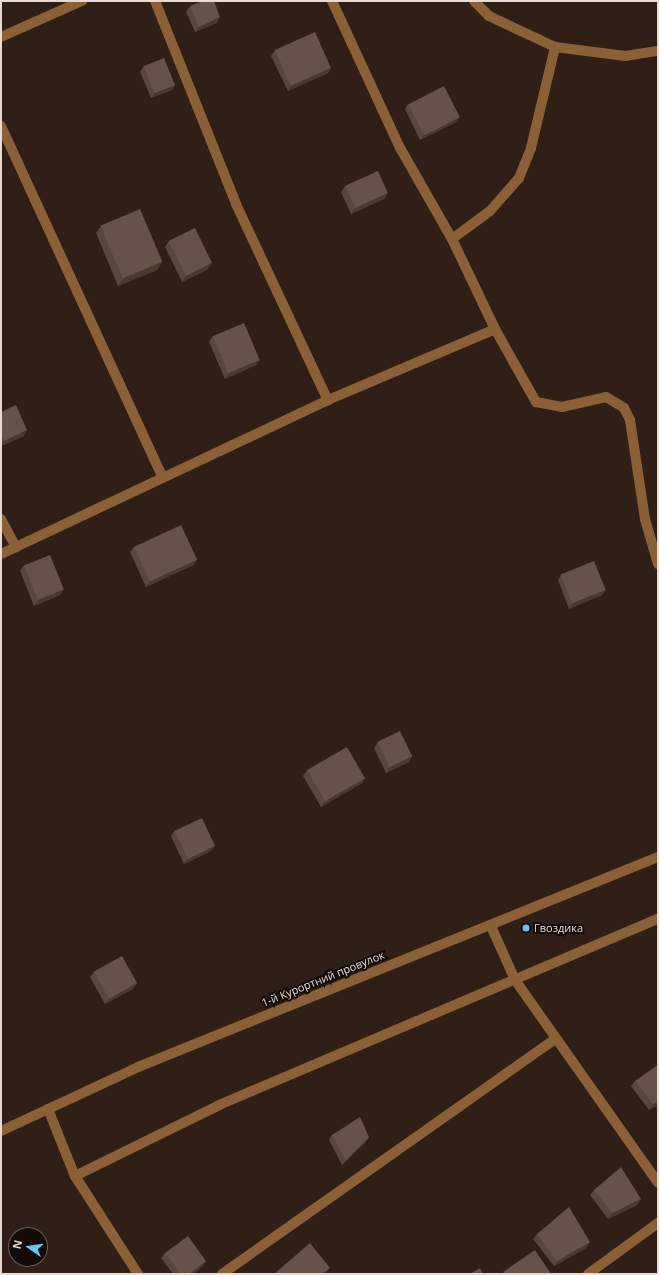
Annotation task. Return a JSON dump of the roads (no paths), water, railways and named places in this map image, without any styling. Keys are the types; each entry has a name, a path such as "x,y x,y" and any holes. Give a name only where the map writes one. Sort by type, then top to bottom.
{"street":[{"path":"1,37 82,1"},
{"path":"155,1 236,204 328,400"},
{"path":"332,1 400,148 452,239 495,329 536,402 548,407 562,407 606,397 624,408 630,420 645,520 658,564"},
{"path":"474,1 489,16 555,47 625,56 658,51"},
{"path":"452,239 490,211 518,178 531,148 555,47"},
{"path":"1,126 163,478"},
{"path":"1,554 328,400 495,329"},
{"path":"1,519 16,547"},
{"name":"1-й Курортний провулок","path":"1,1131 138,1067 491,926 658,857"},
{"path":"75,1176 219,1105 658,919"},
{"path":"491,926 515,980 555,1039 658,1183"},
{"path":"222,1274 555,1039"},
{"path":"48,1109 75,1176 138,1274"},
{"path":"588,1274 658,1223"}],"place":[{"name":"Гвоздика","path":"526,928"}]}
